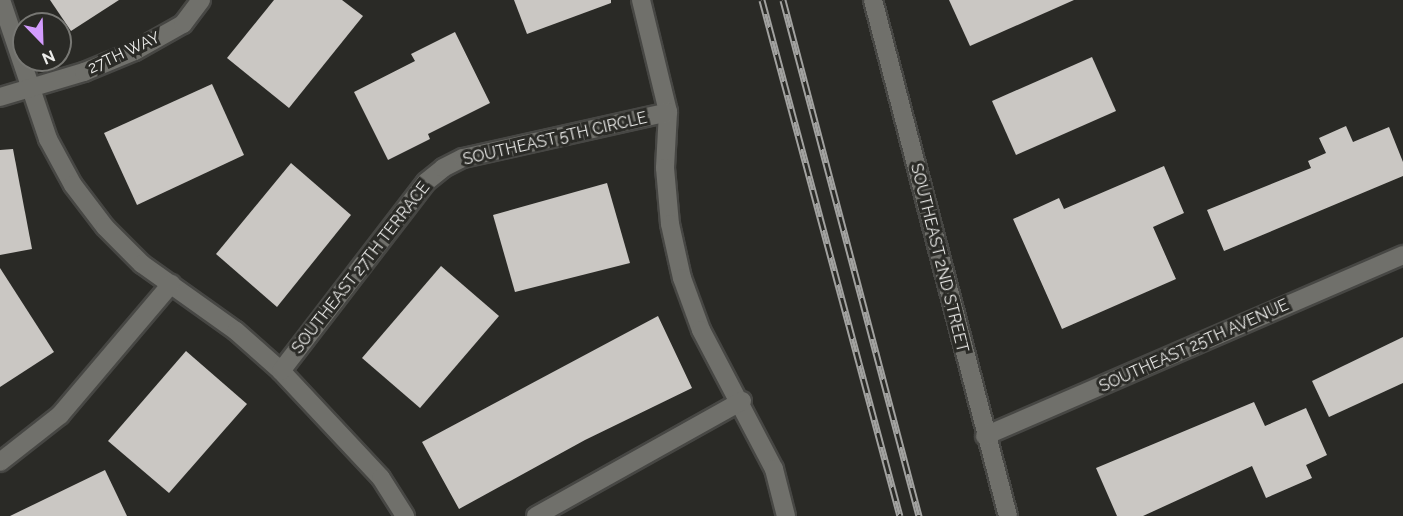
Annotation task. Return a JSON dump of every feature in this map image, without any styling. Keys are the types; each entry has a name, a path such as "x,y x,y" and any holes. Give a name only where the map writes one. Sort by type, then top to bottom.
{"street":[{"path":"1,0 19,44 29,88 48,139 73,185 105,227 142,264 171,284 281,371 381,478 405,516"},
{"name":"27TH WAY","path":"0,97 135,51 183,24 201,0"},
{"name":"SOUTHEAST 5TH CIRCLE","path":"642,0 668,112 665,168 670,224 682,278 701,330 742,401 774,469 786,516"},
{"name":"SOUTHEAST 2ND STREET","path":"873,0 1008,516"},
{"name":"SOUTHEAST 5TH CIRCLE","path":"443,168 463,159 668,112"},
{"name":"SOUTHEAST 27TH TERRACE","path":"281,371 426,182 443,168"},
{"name":"SOUTHEAST 25TH AVENUE","path":"986,436 1403,255"},
{"path":"0,462 60,415 171,284"},
{"path":"536,516 742,401"}],"building":[{"path":"50,0 119,0 72,30 72,12 58,12"},
{"path":"274,0 342,0 363,16 289,108 227,58"},
{"path":"514,0 611,0 611,3 527,34"},
{"path":"949,0 1074,0 970,46"},
{"path":"455,32 490,103 428,134 430,139 388,160 354,92 415,61 411,54"},
{"path":"1092,57 1116,111 1016,155 992,101"},
{"path":"212,84 244,155 137,205 104,133"},
{"path":"1346,126 1353,142 1389,127 1403,162 1403,176 1224,251 1207,210 1311,168 1308,161 1326,153 1319,138"},
{"path":"13,149 32,249 0,255 0,150"},
{"path":"291,163 351,215 277,307 216,254"},
{"path":"1164,166 1184,213 1153,227 1176,279 1062,329 1013,219 1059,198 1064,209"},
{"path":"607,183 630,263 515,292 493,215"},
{"path":"441,266 499,316 420,408 362,358"},
{"path":"0,268 54,352 0,387"},
{"path":"658,316 692,388 585,440 459,509 422,442"},
{"path":"1403,337 1403,383 1329,417 1312,381"},
{"path":"186,351 247,404 169,493 108,441"},
{"path":"1254,402 1265,426 1306,408 1327,455 1306,465 1312,478 1266,498 1252,466 1143,516 1117,516 1096,468"},
{"path":"105,470 127,516 10,516"}],"railway":[{"path":"762,0 900,516"},
{"path":"783,0 919,516"}]}
